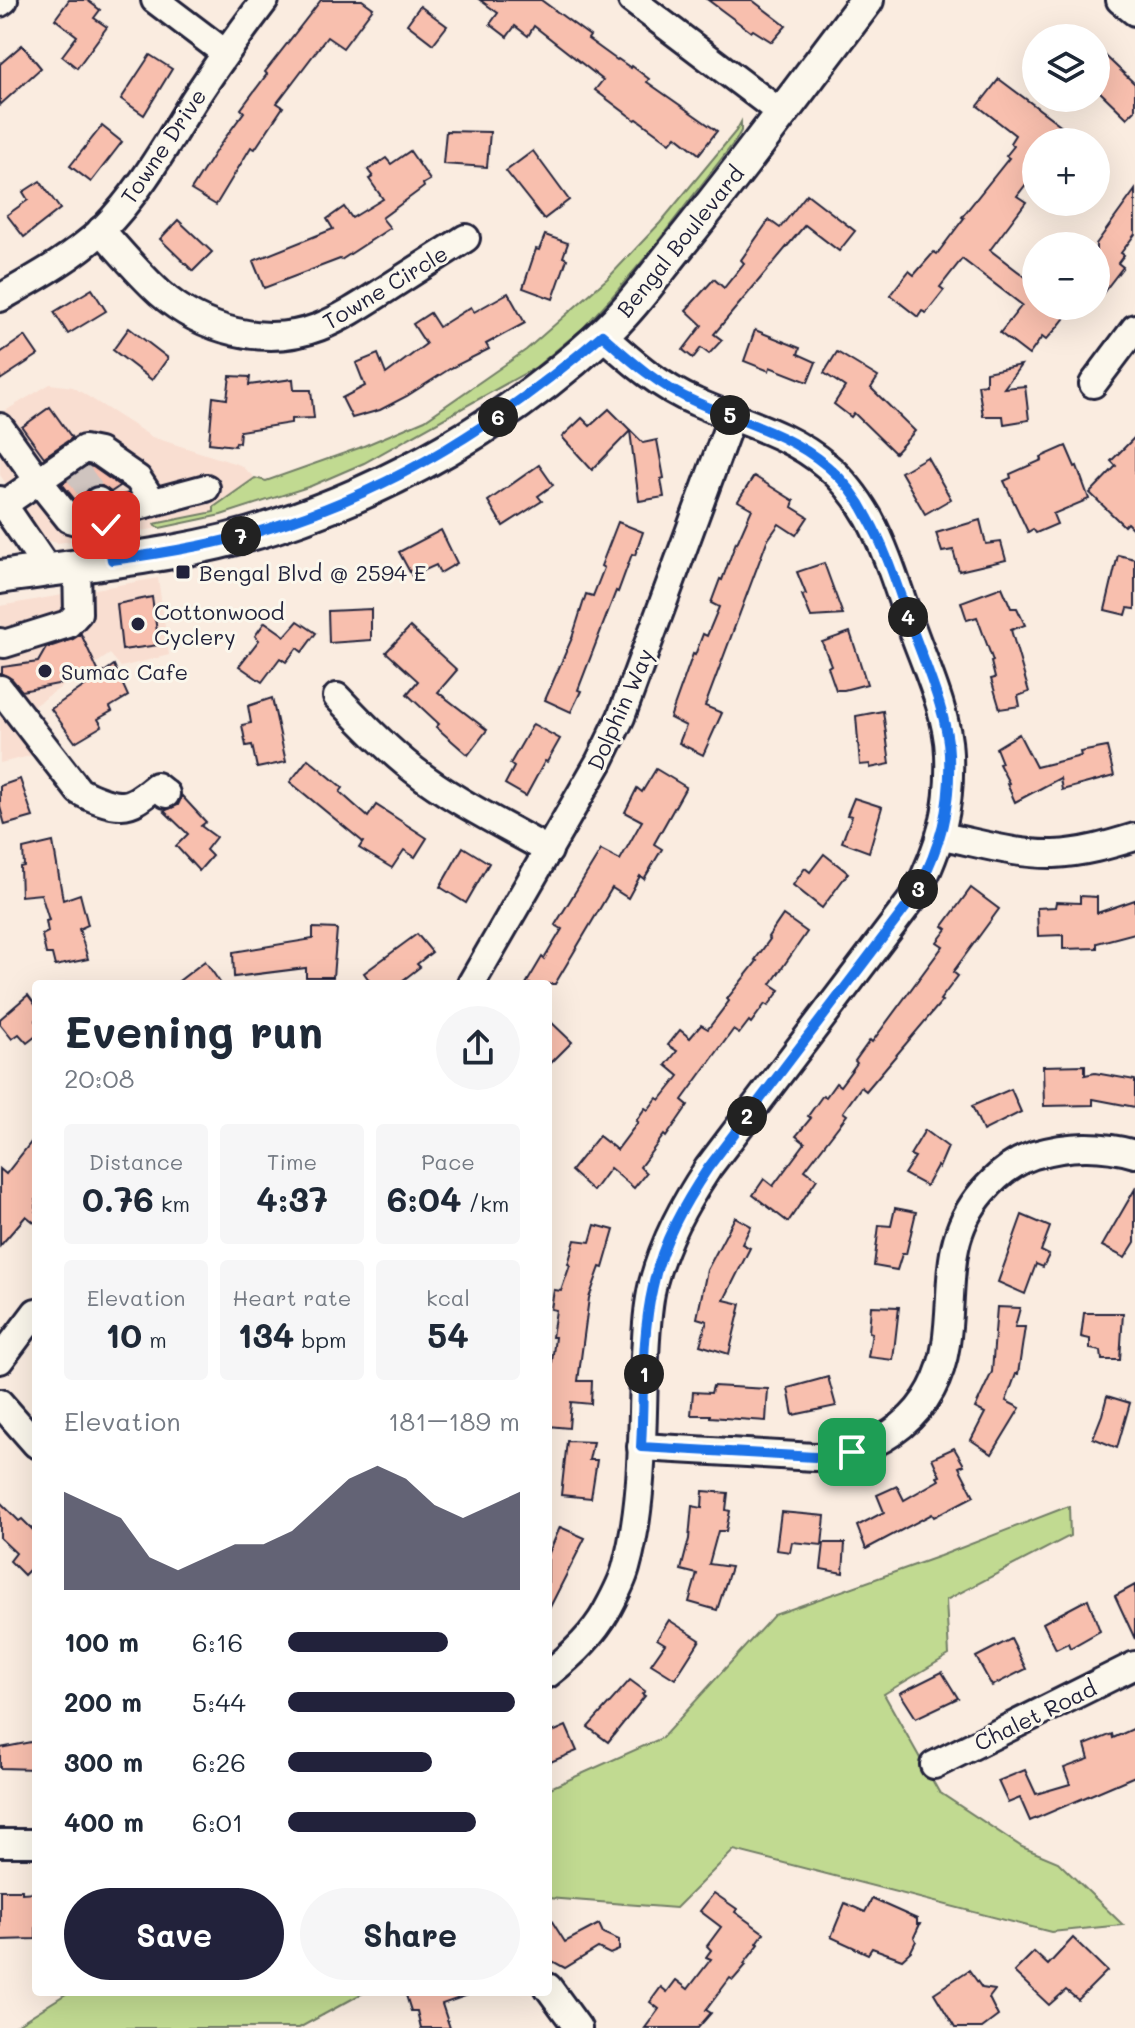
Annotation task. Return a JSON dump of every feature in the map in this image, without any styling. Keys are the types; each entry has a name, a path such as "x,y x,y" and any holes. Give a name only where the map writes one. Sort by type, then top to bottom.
{"main road":[{"name":"Bengal Boulevard","path":"0,577 166,553 273,527 363,493 405,473 482,428 526,397 602,335 627,310 867,0"}],"street":[{"path":"155,0 225,53"},
{"name":"Towne Drive","path":"0,298 67,258 125,205 157,161 225,53 265,0"},
{"path":"632,0 781,113"},
{"path":"1120,0 1135,12"},
{"name":"Towne Circle","path":"101,230 159,293 188,314 219,329 252,335 284,335 316,328 345,315 466,238"},
{"path":"1093,384 1135,328"},
{"path":"552,1671 575,1653 605,1614 626,1570 635,1521 646,1328 653,1285 666,1243 684,1204 708,1168 916,894 942,836 949,793 949,749 940,707 881,544 853,494 828,466 797,444 671,390 644,372 602,335"},
{"name":"Dolphin Way","path":"473,980 599,762 621,717 732,416"},
{"path":"0,427 69,519 79,522 101,508 153,502 206,488"},
{"path":"0,642 4,644 68,624 78,613 63,568 1,504 38,480 72,465 84,449 99,452 138,479 153,502"},
{"path":"101,508 112,560"},
{"path":"0,689 79,791 89,797 122,805 139,799 156,786 166,794"},
{"path":"337,697 415,771 549,851"},
{"path":"942,836 1011,851 1053,854 1100,848 1135,837"},
{"path":"641,1447 815,1457 834,1456 875,1444 896,1431 914,1414 940,1370 946,1345 951,1264 959,1230 975,1199 998,1175 1025,1158 1057,1148 1103,1147 1135,1154"},
{"path":"0,1360 32,1317"},
{"path":"0,1403 32,1439"},
{"name":"Chalet Road","path":"934,1765 1135,1665"},
{"path":"0,1843 32,1843"},
{"path":"552,1992 578,2028"}],"shaded area":[{"path":"50,384 73,387 152,437 240,465 255,478 215,507 215,512 155,526 160,528 58,543 49,541 0,475 0,414"},
{"path":"158,578 169,655 121,667 110,654 10,722 39,754 0,763 0,606"}],"green space":[{"path":"741,122 741,131 736,140 645,258 583,328 536,367 364,463 311,486 221,515 160,528 155,526 214,512 214,507 255,478 266,481 359,448 425,420 526,350 609,277 660,223"},
{"path":"1069,1506 1070,1536 946,1600 949,1655 884,1694 939,1792 1022,1847 1058,1862 1123,1925 1051,1932 734,1850 676,1908 552,1898 552,1787 662,1738 774,1615"},
{"path":"63,1996 358,1996 299,2028 12,2028"}],"building":[{"path":"69,0 87,0 100,10 94,18 107,27 77,68 62,56 77,36 55,19"},
{"path":"321,0 362,0 373,8 343,48 327,37 277,103 283,107 255,149 251,147 216,205 191,190 244,112 241,109 267,74 265,72"},
{"path":"480,0 541,0 590,36 588,39 617,60 632,66 649,79 647,82 717,131 699,154 676,136 670,143 595,90 603,80 534,26 528,36 515,26 507,37 490,24 498,13"},
{"path":"708,0 752,0 786,26 772,42 753,30 751,32"},
{"path":"420,6 447,26 433,44 407,24"},
{"path":"22,45 41,68 0,105 0,64"},
{"path":"150,55 172,69 144,115 121,99"},
{"path":"1110,60 1135,84 1135,110 1127,118 1110,102"},
{"path":"999,79 1022,96 1022,112 1043,112 1064,128 1022,128 1022,189 1017,196 1022,199 1022,207 990,250 1022,274 1022,305 962,259 940,287 944,290 926,313 922,311 918,317 890,295 909,271 914,275 934,252 937,254 1009,158 1006,156 1014,146 1010,143 1015,135 978,106"},
{"path":"102,126 122,142 91,182 70,166"},
{"path":"446,131 490,132 487,167 443,164"},
{"path":"410,151 430,180 382,218 390,228 341,260 264,288 253,261 333,229 327,219 344,207 352,218 383,199 369,179 373,177 368,170 386,158 391,164"},
{"path":"533,151 569,200 544,219 506,171"},
{"path":"40,181 60,209 24,237 7,215 28,200 23,192"},
{"path":"1135,190 1135,234 1121,253 1124,255 1118,263 1123,267 1110,284 1110,232 1105,232"},
{"path":"807,194 855,231 839,251 805,225 714,334 722,340 709,354 701,348 693,358 683,350 702,325 686,310 714,279 724,288 744,263 741,260 769,220 780,228"},
{"path":"178,220 212,252 193,271 160,239"},
{"path":"545,235 568,243 563,257 567,259 553,299 523,288 536,249 539,250"},
{"path":"92,289 106,311 68,334 54,312"},
{"path":"508,293 525,323 486,344 489,349 451,368 407,396 380,410 352,418 342,398 365,386 356,363 378,354 386,374 426,344 413,324 430,313 439,327 471,307 474,312"},
{"path":"1022,305 1022,320 1063,320 1046,340 1042,337 1029,355 1000,333"},
{"path":"129,328 168,358 152,380 113,350"},
{"path":"755,330 800,348 798,354 816,362 808,382 770,367 769,371 744,361"},
{"path":"25,336 38,355 0,380 0,353"},
{"path":"837,352 878,377 871,388 915,431 895,453 854,413 851,417 834,404 845,387 824,373"},
{"path":"1021,365 1004,388 1025,386 1029,420 1004,424 1003,416 983,416 978,385 986,384 986,372"},
{"path":"230,376 250,377 249,385 293,379 294,390 311,390 314,418 291,419 291,423 240,431 239,443 236,442 235,446 209,443 213,397 227,399"},
{"path":"50,407 72,438 44,457 22,427"},
{"path":"609,409 643,443 657,440 664,497 639,501 630,431 592,470 562,437 582,418 590,426"},
{"path":"1135,437 1135,531 1127,523 1124,526 1090,493 1116,466 1111,461"},
{"path":"1066,446 1089,499 1053,514 1057,524 1036,533 1033,529 1028,532 1004,481 1011,478 1010,474"},
{"path":"927,457 951,499 925,514 901,472"},
{"path":"539,465 553,485 538,496 542,501 503,526 488,501"},
{"path":"88,466 120,486 111,492 102,486 92,486 83,497 83,504 79,505 62,484"},
{"path":"754,476 794,501 792,507 808,517 796,535 779,524 767,541 705,706 722,713 703,755 679,743 686,726 670,718 693,654 703,634 707,636 719,607 711,603 752,509 738,501"},
{"path":"980,520 986,544 1001,542 1006,560 959,571 953,550 942,552 936,533"},
{"path":"618,522 643,532 616,591 571,712 545,700 572,638 586,594 593,596"},
{"path":"441,530 457,563 440,573 436,565 412,576 399,552"},
{"path":"1118,555 1135,559 1135,609 1128,608 1126,615 1105,610"},
{"path":"824,563 843,615 811,617 797,572"},
{"path":"1002,587 1011,608 1017,608 1025,625 1011,630 1029,692 1018,696 1020,706 1000,709 991,679 995,678 993,661 977,617 967,620 961,602"},
{"name":"Cottonwood Cyclery","path":"152,597 159,645 122,650 117,604"},
{"path":"371,609 371,640 329,643 328,611"},
{"path":"298,621 316,633 302,652 297,648 286,662 280,658 262,682 239,666 259,640 255,636 265,622 285,636"},
{"path":"410,627 457,670 438,692 487,730 468,755 436,727 439,724 407,694 418,681 386,652"},
{"path":"850,632 867,684 836,690 822,642"},
{"path":"81,634 100,675 114,665 128,696 98,719 102,726 75,742 51,709 99,676 22,691 12,679 2,674 2,667 38,662 46,648"},
{"path":"272,698 286,762 257,768 252,745 246,746 242,725 251,723 248,706"},
{"path":"883,711 890,764 870,768 870,764 860,765 856,716"},
{"path":"533,724 560,739 526,796 505,784 514,767 510,764"},
{"path":"1019,734 1036,767 1081,756 1080,752 1107,747 1114,776 1062,790 1060,778 1015,802 999,764 1002,763 996,748"},
{"path":"308,759 343,788 340,792 368,817 376,805 427,838 415,857 404,850 392,868 359,848 363,842 290,782"},
{"path":"656,769 686,787 654,844 662,849 644,879 640,876 628,898 612,888 555,984 552,980 528,980 562,929 555,925 601,850 620,860 642,821 625,812 637,788 642,792"},
{"path":"20,779 33,817 5,825 0,807 0,786"},
{"path":"182,796 206,822 201,826 216,837 206,850 212,856 199,871 176,846 188,834 164,811 178,805"},
{"path":"854,798 882,807 869,852 842,842 852,816 847,815"},
{"path":"53,842 63,900 80,894 88,925 79,929 88,959 55,966 52,954 46,954 42,935 48,932 46,921 49,920 41,894 21,896 20,867 24,866 23,849"},
{"path":"463,847 489,863 466,903 440,887"},
{"path":"824,854 848,873 822,908 793,885 805,868 810,872"},
{"path":"971,888 999,909 953,972 958,976 942,1001 866,1091 861,1087 843,1112 847,1115 805,1170 817,1179 788,1222 753,1195 764,1179 773,1186 805,1143 796,1136 811,1118 808,1116 823,1095 826,1097 836,1083 840,1086 870,1040 872,1042 943,946 937,942 947,929 943,926"},
{"path":"1080,896 1097,897 1097,913 1135,900 1135,933 1097,943 1097,948 1063,949 1063,935 1038,936 1037,908 1055,907 1056,902 1080,903"},
{"path":"783,915 807,932 771,984 780,990 739,1034 733,1030 682,1100 688,1105 640,1167 646,1173 634,1188 610,1168 593,1191 571,1171 599,1136 617,1150 645,1108 648,1110 657,1098 660,1100 679,1076 666,1065 677,1051 668,1045 680,1030 690,1038 701,1025 708,1029 757,961"},
{"path":"313,928 337,929 333,977 306,977 306,968 234,977 233,952 313,939"},
{"path":"417,934 432,952 403,980 369,980 364,973"},
{"path":"205,961 218,980 180,980"},
{"path":"28,995 32,1000 32,1039 27,1043 19,1034 12,1039 0,1024 0,1019"},
{"path":"552,1023 572,1042 552,1062"},
{"path":"1085,1065 1085,1075 1095,1073 1135,1080 1135,1107 1093,1099 1093,1105 1044,1106 1043,1066"},
{"path":"1011,1089 1021,1112 983,1131 972,1106"},
{"path":"925,1130 948,1147 939,1168 937,1166 926,1186 904,1174 915,1157 910,1155"},
{"path":"32,1141 32,1221 26,1216 0,1246 0,1169 6,1174"},
{"path":"1135,1189 1135,1242 1125,1258 1102,1246"},
{"path":"895,1208 916,1212 906,1254 902,1254 897,1270 874,1266 879,1225 891,1226"},
{"path":"1022,1215 1050,1227 1041,1251 1049,1255 1043,1267 1036,1264 1025,1294 998,1282"},
{"path":"735,1217 751,1226 742,1244 750,1248 724,1300 741,1304 729,1354 700,1345 707,1321 697,1318 707,1270"},
{"path":"595,1225 614,1230 603,1268 600,1267 589,1298 578,1381 592,1381 591,1404 571,1402 569,1428 552,1426 554,1290 561,1291 575,1240 590,1242"},
{"path":"871,1306 899,1307 893,1360 868,1357 872,1333 869,1332"},
{"path":"997,1307 1020,1308 1015,1327 1025,1327 1018,1374 1006,1401 1020,1408 992,1454 971,1440 985,1413 975,1408 992,1372"},
{"path":"1084,1313 1123,1313 1120,1360 1102,1360 1101,1351 1090,1349 1090,1339 1081,1337"},
{"path":"828,1377 836,1406 793,1415 788,1388"},
{"path":"713,1386 768,1389 766,1421 691,1415 693,1392 711,1393"},
{"path":"1107,1396 1130,1403 1117,1448 1093,1438"},
{"path":"567,1441 593,1442 589,1460 597,1460 591,1498 561,1495"},
{"path":"954,1448 964,1465 959,1467 974,1496 866,1549 857,1526 884,1512 877,1495 897,1486 904,1500 939,1480 932,1458"},
{"path":"703,1491 728,1493 726,1510 730,1511 726,1531 718,1531 709,1564 731,1567 717,1610 689,1602 697,1574 681,1570 689,1539 692,1506 702,1508"},
{"path":"0,1502 32,1529 32,1567 24,1575 10,1561 16,1553 0,1538"},
{"path":"781,1512 825,1516 822,1545 792,1542 790,1552 776,1550"},
{"path":"560,1527 585,1538 552,1603 552,1546"},
{"path":"824,1543 845,1543 843,1573 821,1569"},
{"path":"1135,1585 1135,1639 1115,1596"},
{"path":"1088,1599 1100,1631 1070,1648 1068,1643 1056,1649 1043,1623"},
{"path":"669,1620 700,1640 675,1679 651,1664 665,1644 657,1639"},
{"path":"1011,1639 1026,1669 992,1686 976,1657"},
{"path":"942,1672 958,1698 916,1718 900,1693"},
{"path":"630,1680 645,1691 642,1694 645,1696 608,1742 588,1727"},
{"path":"566,1726 577,1751 552,1761 552,1732"},
{"path":"1135,1728 1135,1776 1030,1821 1020,1798 1008,1803 998,1781 1025,1770 1036,1794 1070,1784 1064,1768 1089,1759 1085,1745"},
{"path":"32,1742 32,1769 0,1768 0,1748"},
{"path":"0,1890 32,1892 32,1939 0,1940"},
{"path":"714,1893 764,1933 759,1944 746,1965 733,1980 730,1978 706,2010 711,2013 698,2028 645,2028 659,2009 650,2002 661,1987 667,1992 676,1980 688,1989 711,1959 706,1957 711,1950 707,1946 721,1927 700,1911"},
{"path":"872,1899 917,1919 917,1924 920,1924 911,1951 902,1959 872,1948 868,1954 831,1937 845,1903 865,1912"},
{"path":"552,1921 565,1942 599,1924 603,1933 619,1940 619,1950 610,1954 598,1948 565,1968 552,1961"},
{"path":"1073,1938 1107,1971 1078,2000 1066,1990 1049,2005 1014,1972 1034,1952 1048,1965"},
{"path":"969,1970 982,1988 995,1990 989,1998 998,2016 982,2028 955,2028 934,1993"},
{"path":"406,1996 465,1996 442,2004 450,2028 421,2028 417,2011 411,2011"}],"tunnel":[{"path":"76,470 98,501"}],"place":[{"name":"Bengal Blvd @ 2594 E","path":"183,572"},
{"name":"Cottonwood Cyclery","path":"138,624"},
{"name":"Sumac Cafe","path":"45,671"}],"route":[{"path":"106,525 112,560 166,553 234,538 273,527 363,493 405,473 482,428 563,369 602,335 644,372 671,390 797,444 828,466 853,494 881,544 940,707 949,749 949,793 942,836 916,894 684,1204 666,1243 653,1285 646,1328 641,1447 815,1457 852,1452"}]}
